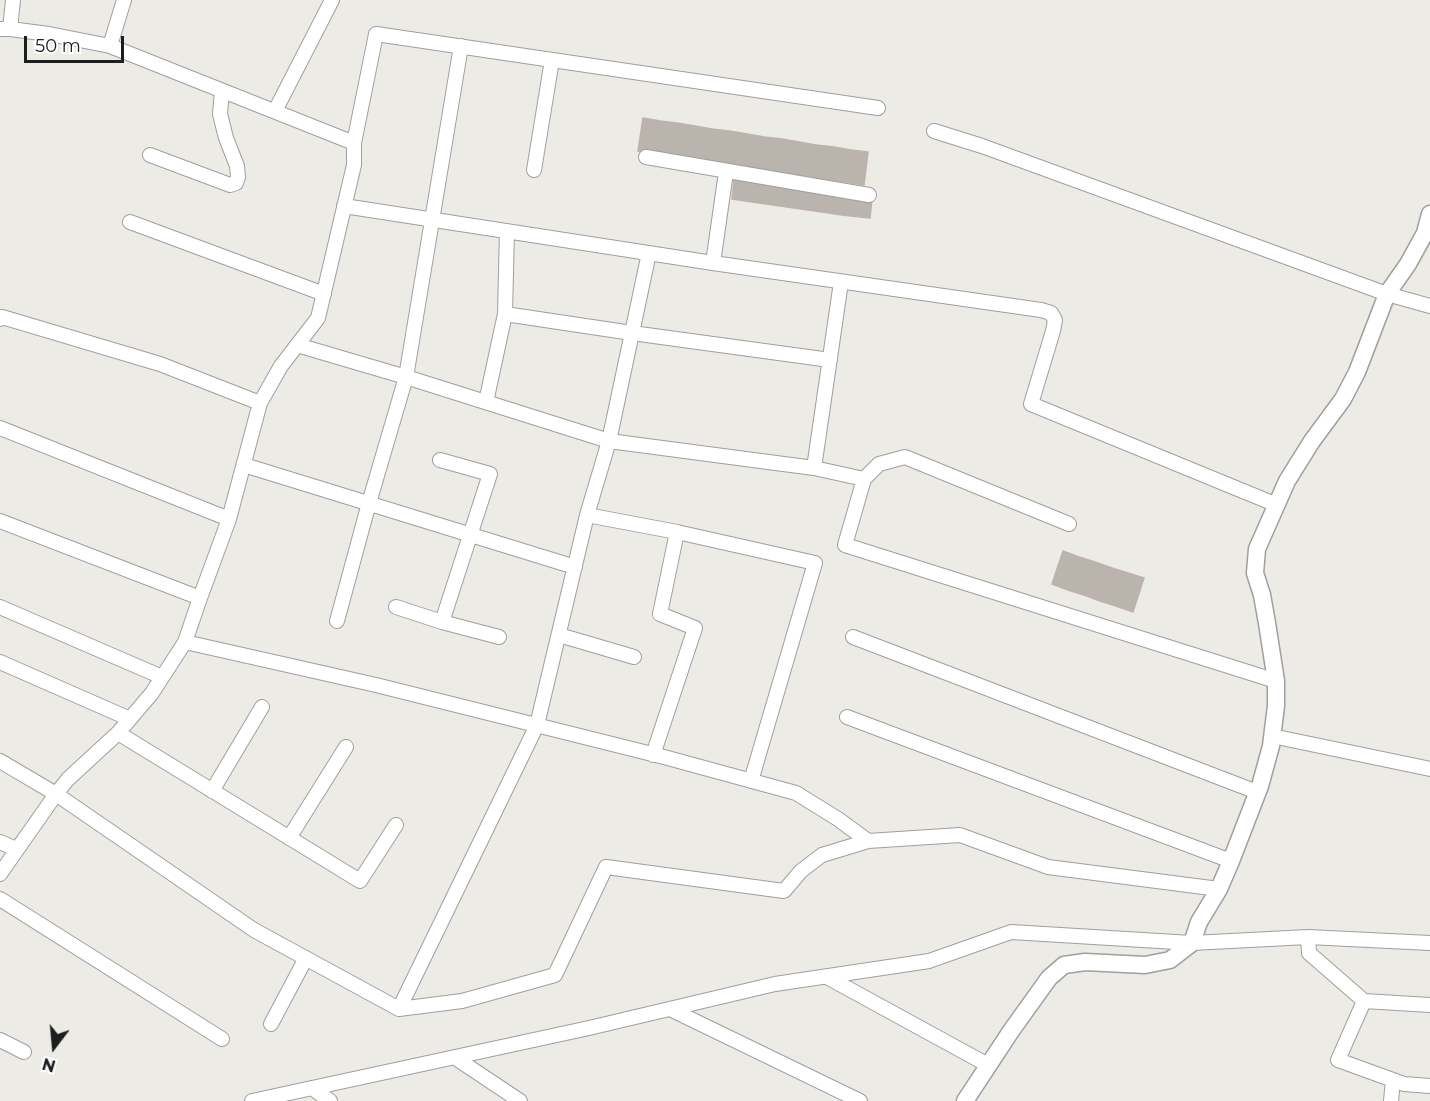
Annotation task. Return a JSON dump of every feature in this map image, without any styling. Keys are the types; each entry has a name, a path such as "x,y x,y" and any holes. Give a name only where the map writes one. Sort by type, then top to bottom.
{"street":[{"path":"13,0 5,29 49,34 110,46 354,143"},
{"path":"110,46 124,0"},
{"path":"275,111 332,0"},
{"path":"0,874 56,794 68,779 130,719 152,693 185,642 229,519 260,403 281,366 318,318 354,165 354,143 376,34 878,108"},
{"path":"337,621 406,377 462,46"},
{"path":"534,170 552,60"},
{"path":"150,155 230,185 236,183 237,166 220,114 222,91"},
{"path":"934,131 982,146 1387,294 1430,306"},
{"path":"646,157 869,195"},
{"path":"713,263 726,172"},
{"path":"344,206 1051,313 1054,320 1053,331 1031,404 1277,505"},
{"path":"965,1101 1049,978 1064,965 1085,962 1144,965 1170,960 1192,943 1199,922 1219,889 1231,861 1257,792 1271,746 1276,706 1276,681 1262,595 1255,573 1257,549 1292,473 1343,399 1357,372 1387,294 1427,233 1430,214"},
{"path":"130,222 324,294"},
{"path":"486,402 505,314 507,231"},
{"path":"399,1009 537,725 587,515 609,441 649,253"},
{"path":"814,468 842,282"},
{"path":"505,314 830,360"},
{"path":"0,319 2,317 160,364 260,403"},
{"path":"297,345 609,441 814,468 864,478"},
{"path":"0,428 229,519"},
{"path":"1069,524 905,457 879,464 864,478 845,545 1276,681"},
{"path":"440,460 490,474 442,622"},
{"path":"244,465 575,567"},
{"path":"587,515 677,532 815,563 751,781"},
{"path":"0,520 200,598"},
{"path":"653,754 695,628 660,614 677,532"},
{"path":"0,607 162,677"},
{"path":"396,607 499,637"},
{"path":"559,635 634,657"},
{"path":"853,637 1257,792"},
{"path":"185,642 376,685 653,754 796,793 838,819 868,842"},
{"path":"0,662 130,719"},
{"path":"212,791 262,707"},
{"path":"847,717 1231,861"},
{"path":"118,733 360,881 396,825"},
{"path":"1272,736 1430,770"},
{"path":"290,838 346,747"},
{"path":"0,761 56,794 254,930 399,1009 462,1001 555,975 606,867 784,891 801,871 822,855 868,842 960,835 1048,867 1219,889"},
{"path":"0,842 16,849"},
{"path":"0,899 222,1039"},
{"path":"252,1101 454,1058 775,984 929,961 1011,932 1192,943 1308,937 1430,943"},
{"path":"1308,937 1309,953 1364,1000 1430,1005"},
{"path":"271,1024 306,958"},
{"path":"827,977 988,1065"},
{"path":"1364,1000 1338,1060 1404,1084 1430,1086"},
{"path":"670,1009 860,1101"},
{"path":"0,1040 24,1052"},
{"path":"454,1058 520,1101"},
{"path":"1391,1101 1394,1080"},
{"path":"312,1088 330,1101"}],"building":[{"path":"643,118 660,121 655,154 638,151"},
{"path":"660,121 677,123 673,156 655,154"},
{"path":"677,123 695,126 690,159 673,156"},
{"path":"695,126 712,129 707,162 690,159"},
{"path":"712,129 729,131 725,164 707,162"},
{"path":"729,131 747,134 742,167 725,164"},
{"path":"747,134 764,137 759,169 742,167"},
{"path":"764,137 782,139 777,172 759,169"},
{"path":"782,139 799,142 794,175 777,172"},
{"path":"799,142 816,145 812,177 794,175"},
{"path":"816,145 834,147 829,180 812,177"},
{"path":"834,147 851,150 846,182 829,180"},
{"path":"851,150 868,152 864,185 846,182"},
{"path":"734,180 762,184 759,203 732,199"},
{"path":"762,184 790,187 787,207 759,203"},
{"path":"790,187 817,191 815,211 787,207"},
{"path":"817,191 845,195 842,215 815,211"},
{"path":"845,195 872,199 870,218 842,215"},
{"path":"1063,551 1079,557 1068,590 1052,584"},
{"path":"1079,557 1095,562 1084,595 1068,590"},
{"path":"1095,562 1112,568 1100,601 1084,595"},
{"path":"1112,568 1128,573 1116,606 1100,601"},
{"path":"1128,573 1144,578 1133,612 1116,606"}]}
